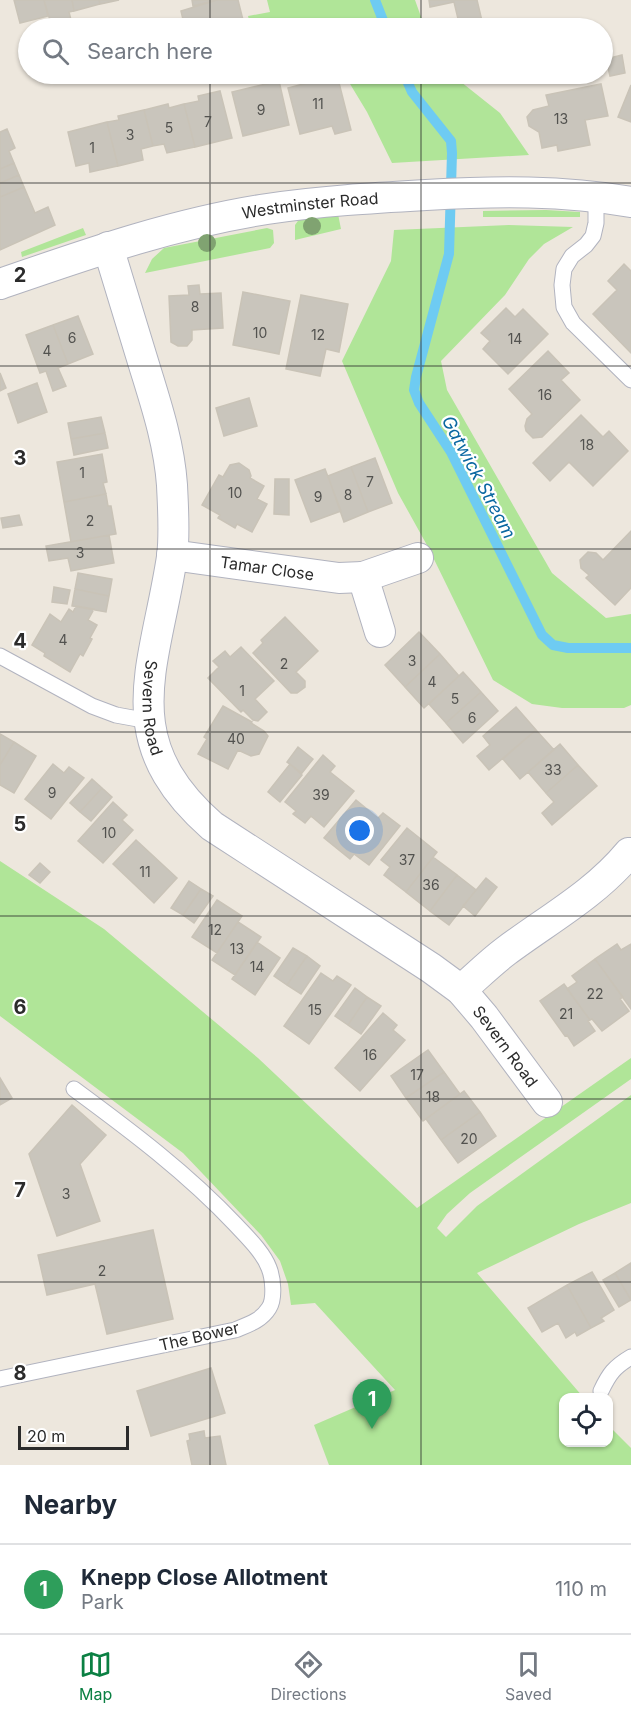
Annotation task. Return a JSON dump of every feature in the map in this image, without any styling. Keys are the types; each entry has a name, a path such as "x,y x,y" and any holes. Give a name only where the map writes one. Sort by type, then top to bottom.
{"street":[{"name":"Westminster Road","path":"0,284 108,248 184,226 265,209 325,201 498,191 596,196 631,202"},
{"name":"Severn Road","path":"108,248 157,406 167,448 172,484 172,555 149,681 149,722 164,771 194,810 212,826 392,942 461,990 547,1102"},
{"name":"Tamar Close","path":"172,555 339,578 363,577 418,558"},
{"path":"363,577 380,632"},
{"name":"Severn Road","path":"461,990 505,952 588,894 612,873 630,852"}],"lane":[{"path":"596,196 596,223 593,236 572,256 564,269 562,285 564,307 573,323 631,380"},
{"path":"0,656 92,706 116,715 149,722"},
{"name":"The Bower","path":"0,1379 234,1330 257,1320 270,1308 273,1290 269,1268 253,1244 220,1208 171,1162 74,1089"},
{"path":"601,1391 617,1365 631,1357"}],"green space":[{"path":"267,0 415,0 421,18 249,18 248,16 270,12"},
{"path":"350,84 464,84 500,113 529,155 392,163 367,112"},
{"path":"483,211 580,212 580,217 483,217"},
{"path":"338,214 341,229 295,240 295,225 300,218"},
{"path":"509,225 573,227 544,244 529,259 505,295 441,361 447,390 552,573 606,618 631,614 631,705 624,708 562,708 532,704 493,680 428,547 398,493 342,361 391,261 394,230"},
{"path":"83,228 86,235 22,257 21,252"},
{"path":"267,228 273,230 274,243 270,248 145,273 152,259 164,248"},
{"path":"0,861 104,929 258,1058 417,1208 631,1058 631,1079 470,1193 447,1214 437,1228 446,1237 477,1206 631,1095 631,1203 579,1224 477,1273 580,1393 559,1393 559,1447 613,1447 613,1430 631,1448 631,1465 329,1465 314,1425 395,1390 315,1303 291,1305 288,1284 280,1261 261,1235 183,1153 0,1016"}],"building":[{"path":"14,0 44,0 48,16 19,18"},
{"path":"44,0 72,0 74,11 69,12 70,18 49,18"},
{"path":"72,0 99,0 100,4 74,11"},
{"path":"99,0 119,0 100,4"},
{"path":"192,0 217,0 193,6"},
{"path":"217,0 238,0 242,18 183,18 181,11"},
{"path":"429,0 477,0 481,18 458,18 454,2 430,7"},
{"path":"622,55 625,73 613,75 613,57"},
{"path":"266,84 280,84 289,125 243,136 232,92"},
{"path":"303,84 339,84 351,130 335,134 332,126 300,134 288,88"},
{"path":"601,84 608,116 585,120 590,145 558,151 557,145 542,148 539,132 529,126 527,117 533,110 549,106 546,95"},
{"path":"631,85 631,122 618,117"},
{"path":"220,91 232,138 195,147 184,104 199,101 198,96"},
{"path":"168,104 169,108 184,104 195,147 167,153 164,144 153,146 144,110"},
{"path":"144,110 153,146 141,149 143,160 118,166 107,122 119,120 118,116"},
{"path":"107,122 118,166 90,172 89,163 76,166 68,132"},
{"path":"7,129 15,148 9,151 14,163 0,169 0,132"},
{"path":"14,163 19,175 0,183 0,169"},
{"path":"19,175 24,187 0,197 0,183"},
{"path":"24,187 35,213 48,207 55,225 0,250 0,197"},
{"path":"624,264 631,271 631,353 593,314 617,290 608,281"},
{"path":"199,285 200,294 221,293 223,328 192,330 192,340 187,346 178,346 171,342 169,296 189,295 188,286"},
{"path":"243,292 290,301 279,354 233,345"},
{"path":"301,295 348,304 339,352 326,349 320,376 286,369"},
{"path":"506,308 515,317 523,309 548,334 508,374 483,349 490,341 481,333"},
{"path":"78,316 93,354 68,364 53,325"},
{"path":"53,325 68,364 58,368 66,386 53,391 46,371 40,373 26,335"},
{"path":"548,351 569,373 561,380 580,400 542,437 533,438 526,431 525,426 532,414 509,389"},
{"path":"0,373 6,388 0,391"},
{"path":"37,383 47,412 18,423 8,394"},
{"path":"249,398 257,426 224,436 216,408"},
{"path":"581,415 603,437 609,431 628,451 593,486 569,462 550,481 533,463"},
{"path":"101,417 105,433 71,439 68,423"},
{"path":"105,433 108,448 74,455 71,439"},
{"path":"102,454 107,482 103,483 106,494 64,502 57,462"},
{"path":"375,458 392,503 368,512 351,467"},
{"path":"239,463 249,470 250,478 264,486 257,499 267,504 252,532 237,524 235,528 218,518 220,515 202,505 219,475 223,477 230,465"},
{"path":"351,467 368,512 344,522 328,476"},
{"path":"325,469 341,511 311,522 295,480"},
{"path":"275,479 289,479 289,515 274,514"},
{"path":"106,494 108,506 111,506 116,534 71,542 64,502"},
{"path":"19,515 22,525 3,528 1,518"},
{"path":"631,531 631,588 615,605 586,578 589,575 581,568 580,560 588,552 596,553 603,560"},
{"path":"109,535 114,563 71,571 68,558 49,561 46,546"},
{"path":"78,573 112,579 109,596 75,589"},
{"path":"54,587 70,590 67,604 52,602"},
{"path":"75,589 109,596 106,612 72,606"},
{"path":"76,606 94,609 88,620 97,625 83,656 80,654 70,672 44,656 45,653 32,645 50,614 61,622 69,609 73,612"},
{"path":"285,617 318,651 296,672 305,681 305,687 297,693 291,693 253,653 263,643 261,640"},
{"path":"419,632 440,654 405,687 385,665"},
{"path":"241,647 274,681 255,699 267,712 258,721 253,720 243,710 241,712 208,678 219,667 213,661 225,651 230,657"},
{"path":"440,654 459,676 424,708 405,687"},
{"path":"463,672 481,692 446,723 429,704"},
{"path":"481,692 498,711 463,743 446,723"},
{"path":"223,706 252,722 268,736 259,754 251,756 238,750 228,769 198,754 207,739 204,737"},
{"path":"516,707 536,730 489,770 477,756 490,745 483,736"},
{"path":"536,730 554,750 520,779 503,759"},
{"path":"0,734 14,742 0,765"},
{"path":"14,742 36,756 14,793 0,785 0,765"},
{"path":"560,744 578,765 546,793 528,772"},
{"path":"298,747 313,759 302,773 287,762"},
{"path":"323,755 335,766 330,772 354,791 324,827 311,816 305,823 293,814 296,811 285,802"},
{"path":"53,764 64,773 69,767 84,778 51,819 25,799"},
{"path":"290,764 302,775 280,802 268,792"},
{"path":"578,765 597,786 552,825 542,813 554,802 546,793"},
{"path":"92,779 102,788 80,812 70,803"},
{"path":"102,788 112,797 91,821 80,812"},
{"path":"356,800 378,818 383,813 400,826 369,865 354,854 350,859 324,838"},
{"path":"113,802 127,815 122,820 133,830 103,863 78,841"},
{"path":"407,828 437,852 406,892 384,875 390,867 381,860"},
{"path":"136,840 177,878 154,903 113,864"},
{"path":"433,857 457,875 430,911 406,892"},
{"path":"40,863 50,872 40,883 29,875"},
{"path":"457,875 476,890 449,925 430,911"},
{"path":"486,878 497,887 475,916 463,906"},
{"path":"189,881 201,889 183,915 171,908"},
{"path":"201,889 213,896 194,923 183,915"},
{"path":"217,900 242,916 217,953 192,937"},
{"path":"238,922 261,937 235,975 212,960"},
{"path":"257,942 280,958 255,995 232,979"},
{"path":"617,944 621,950 631,944 631,1009 595,959"},
{"path":"293,948 307,956 287,985 274,976"},
{"path":"307,956 320,966 301,994 287,985"},
{"path":"595,959 623,997 620,999 629,1011 602,1031 592,1019 590,1020 567,989 577,982 572,976"},
{"path":"321,973 333,981 337,976 351,985 309,1044 284,1026"},
{"path":"564,984 590,1020 588,1021 595,1031 574,1046 540,1001"},
{"path":"355,988 367,997 348,1025 335,1016"},
{"path":"367,997 381,1006 361,1034 348,1025"},
{"path":"383,1013 397,1025 393,1030 405,1040 360,1091 335,1068"},
{"path":"428,1050 444,1072 406,1098 391,1076"},
{"path":"444,1072 460,1094 423,1121 406,1098"},
{"path":"0,1078 12,1098 0,1105"},
{"path":"464,1091 480,1112 441,1140 426,1119"},
{"path":"72,1105 106,1135 80,1164 100,1221 57,1236 29,1154"},
{"path":"480,1112 496,1136 458,1163 441,1140"},
{"path":"153,1230 173,1319 107,1334 95,1284 47,1295 38,1255"},
{"path":"631,1263 631,1300 615,1273"},
{"path":"592,1272 614,1310 601,1318 604,1321 591,1328 567,1285"},
{"path":"615,1273 631,1300 619,1307 603,1280"},
{"path":"567,1285 591,1328 577,1336 575,1332 566,1338 558,1323 542,1332 528,1308"},
{"path":"211,1368 225,1413 151,1436 137,1391"},
{"path":"204,1431 205,1438 220,1436 226,1465 192,1465 187,1441 190,1440 189,1434"}],"waterway":[{"name":"Gatwick Stream","path":"375,0 382,18"},
{"name":"Gatwick Stream","path":"408,84 412,92 451,141 452,153 449,254 416,377 414,390 419,403 451,452 542,635 553,645 568,648 631,648"}],"place":[{"name":"Knepp Close Allotment","path":"372,1429"}]}
